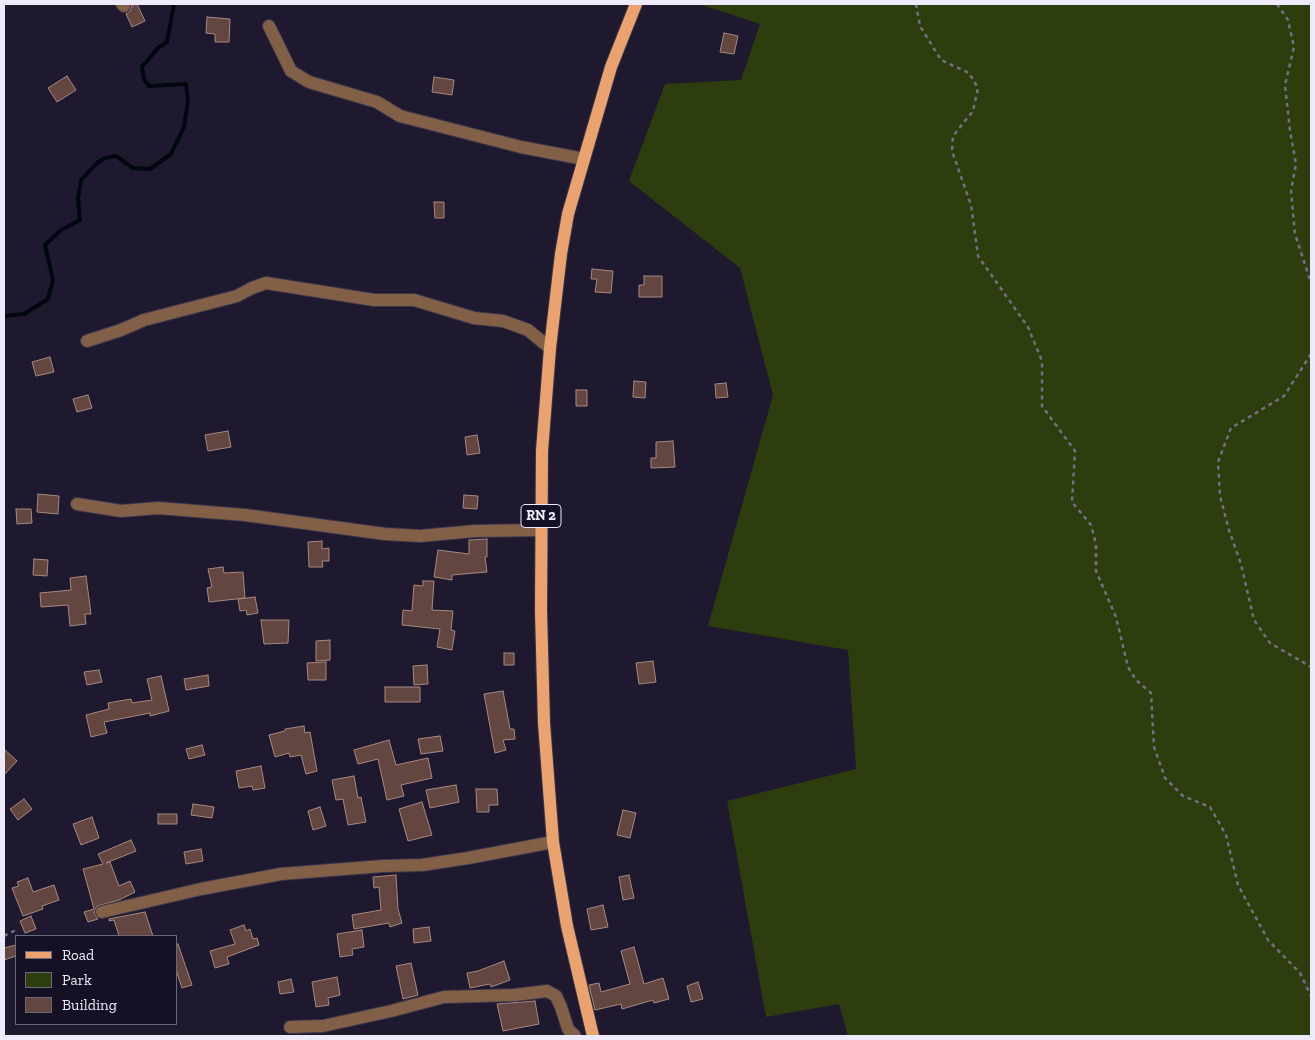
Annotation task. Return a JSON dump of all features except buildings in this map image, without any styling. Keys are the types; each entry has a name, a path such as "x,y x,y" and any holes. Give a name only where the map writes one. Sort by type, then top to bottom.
{"main road":[{"name":"RN 2","path":"593,1036 567,926 553,842 544,723 541,530 542,451 550,348 561,254 568,214 612,67 636,4"}],"street":[{"path":"269,26 291,71 309,82 377,102 400,116 521,147 584,159"},
{"path":"87,340 121,330 144,320 237,296 252,288 266,284 374,300 414,300 474,318 504,322 520,327 528,330 550,348"},
{"path":"77,504 121,511 158,508 245,515 385,534 420,536 475,531 541,530"},
{"path":"102,912 201,889 281,874 422,865 553,842"},
{"path":"290,1027 323,1026 391,1011 444,996 515,995 547,990 556,996 568,1029 575,1036"}],"path":[{"path":"916,4 920,26 941,60 970,73 978,88 974,111 953,136 952,151 971,204 978,256 1028,327 1042,361 1042,406 1075,452 1072,502 1091,525 1096,544 1096,571 1116,616 1128,667 1136,680 1151,694 1154,747 1165,778 1184,796 1210,807 1226,835 1238,885 1268,940 1300,972 1311,996"},
{"path":"1277,4 1288,20 1294,47 1285,85 1296,164 1291,191 1295,234 1311,283"},
{"path":"1311,354 1284,396 1231,428 1218,462 1220,496 1229,530 1242,564 1254,620 1270,643 1311,666"},
{"path":"4,936 14,931 16,935"}],"green space":[{"path":"699,4 1311,4 1311,1036 848,1036 839,1004 766,1017 727,801 856,769 848,650 708,626 773,395 740,268 629,181 665,84 741,80 760,24"}],"waterway":[{"path":"4,316 24,314 48,299 53,280 45,245 61,230 80,220 78,198 81,180 97,163 105,158 116,156 133,168 150,169 171,154 184,127 188,101 186,84 149,86 144,79 142,67 158,48 167,42 174,4"}]}
